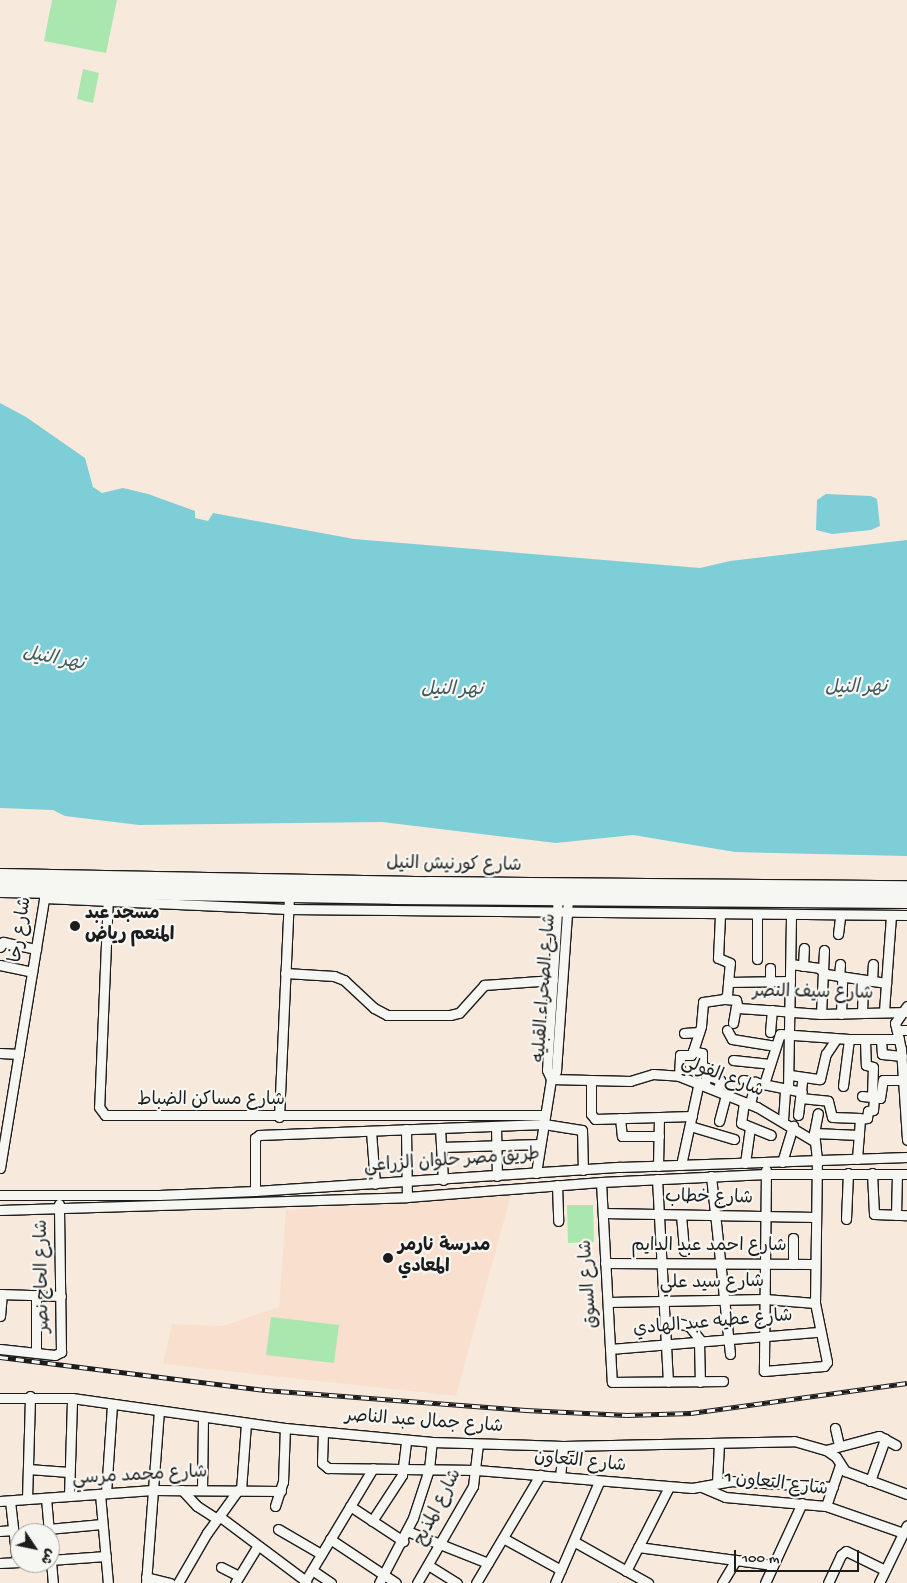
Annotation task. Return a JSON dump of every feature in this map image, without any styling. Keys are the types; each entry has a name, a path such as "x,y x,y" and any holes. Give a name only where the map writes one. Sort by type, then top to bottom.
{"highway":[{"name":"شارع كورنيش النيل","path":"0,876 46,888 108,896 165,886 289,901 563,897 907,900"},
{"name":"شارع كورنيش النيل","path":"0,889 165,886 907,888"}],"street":[{"name":"شارع رخا","path":"0,1168 4,1113 19,1054 46,888"},
{"path":"108,896 289,901 557,913 840,917 907,915"},
{"name":"شارع مساكن الضباط","path":"108,896 99,1107 102,1113 108,1116 544,1120"},
{"name":"شارع الصحراء القبليه","path":"551,1079 547,1070 557,913 563,897"},
{"name":"شارع الصحراء القبليه","path":"536,1173 551,1079 556,1071 567,913 563,897"},
{"path":"279,1118 289,901"},
{"path":"679,1076 680,1055 691,1055 693,1051 699,1032 703,1002 725,999 730,962 718,958 720,915"},
{"path":"757,915 757,959"},
{"path":"783,1120 786,1089 790,1075 791,915"},
{"path":"884,1011 891,916"},
{"path":"838,934 840,917"},
{"path":"0,947 3,942 36,949"},
{"path":"803,966 804,948"},
{"path":"821,1014 824,950"},
{"path":"791,964 819,968 823,973 886,983"},
{"path":"840,964 841,1014"},
{"path":"862,1013 873,964"},
{"path":"0,965 32,972"},
{"path":"770,968 770,982"},
{"path":"285,973 334,976 344,980 374,1008 387,1015 450,1015 459,1012 484,985 553,980"},
{"path":"728,982 790,981"},
{"name":"شارع سيف النصر","path":"725,999 736,1000 736,1006 821,1014 906,1010"},
{"path":"736,1006 730,1027 732,1039 775,1046"},
{"path":"770,1032 772,1010"},
{"path":"906,1010 896,1021 903,1052 907,1140"},
{"path":"772,1135 740,1121 747,1103 770,1064 775,1046 781,1034 836,1039 881,1040 907,1030"},
{"path":"684,1033 699,1032"},
{"path":"790,1075 821,1078 826,1054 836,1039"},
{"path":"843,1086 849,1039"},
{"path":"743,1080 786,1089 801,1095 828,1101 832,1117 867,1118 868,1111 872,1110 874,1067 866,1065 865,1040"},
{"path":"881,1040 882,1054 903,1052"},
{"path":"681,1165 692,1116 707,1068 702,1066 702,1053 693,1051"},
{"path":"0,1053 19,1054"},
{"path":"733,1060 770,1064"},
{"name":"شارع الفولي","path":"551,1079 630,1081 653,1074 679,1076 703,1081 814,1137"},
{"path":"785,1108 798,1112 803,1077"},
{"path":"591,1080 592,1117 692,1116"},
{"path":"862,1096 880,1098 884,1080 904,1084"},
{"path":"719,1121 722,1092"},
{"path":"766,1162 764,1368 768,1373 824,1366 827,1362 818,1332 814,1303 817,1160 814,1137 818,1113"},
{"path":"658,1166 659,1117"},
{"path":"620,1118 622,1136 659,1136"},
{"path":"857,1159 860,1118"},
{"path":"255,1192 258,1135 496,1126 544,1120 582,1130 583,1170"},
{"path":"496,1126 497,1176"},
{"path":"690,1126 734,1139"},
{"path":"782,1162 793,1126"},
{"path":"745,1163 750,1127"},
{"path":"440,1128 443,1180"},
{"path":"406,1129 408,1196"},
{"path":"371,1131 374,1184"},
{"path":"814,1137 859,1135"},
{"path":"441,1147 540,1144"},
{"name":"طريق مصر حلوان الزراعي","path":"0,1195 59,1196 255,1192 620,1167 907,1157"},
{"path":"620,1167 620,1181"},
{"name":"طريق مصر حلوان الزراعي","path":"0,1210 408,1196 711,1176 817,1173 907,1174"},
{"path":"846,1219 848,1173"},
{"path":"872,1173 874,1214 907,1215"},
{"path":"896,1215 897,1174"},
{"path":"711,1176 730,1354"},
{"path":"657,1179 668,1382 723,1381"},
{"name":"شارع السوق","path":"601,1182 604,1263 609,1302 610,1349 614,1383 668,1382"},
{"path":"557,1185 558,1221"},
{"path":"274,1190 275,1201"},
{"name":"شارع الحاج نصر","path":"36,1353 60,1354 59,1196"},
{"name":"شارع خطاب","path":"603,1213 815,1217"},
{"path":"681,1215 684,1251"},
{"path":"792,1264 793,1238"},
{"name":"شارع احمد عبد الدايم","path":"604,1263 814,1264"},
{"path":"0,1316 1,1294 61,1296"},
{"path":"0,1348 36,1353 36,1295"},
{"name":"شارع سيد علي","path":"609,1302 764,1300 814,1303"},
{"path":"665,1320 689,1326 700,1342 700,1382"},
{"name":"شارع عطيه عبد الهادي","path":"610,1349 818,1332"},
{"path":"27,1499 30,1396"},
{"name":"شارع جمال عبد الناصر","path":"0,1398 30,1396 72,1398 159,1412 323,1433 432,1442 563,1446 783,1440 826,1450"},
{"path":"68,1496 72,1398"},
{"path":"108,1583 102,1524 103,1494 112,1405"},
{"path":"159,1412 146,1580 170,1583"},
{"path":"202,1490 204,1418"},
{"path":"178,1583 218,1518 239,1490 246,1423"},
{"path":"276,1506 281,1491 285,1428"},
{"path":"835,1428 839,1446"},
{"name":"شارع التعاون","path":"323,1433 323,1466 477,1470 669,1487 702,1487 717,1482 833,1487"},
{"path":"826,1450 879,1436 896,1445"},
{"path":"870,1481 885,1439"},
{"path":"372,1521 404,1468 406,1440"},
{"path":"381,1579 408,1532 429,1469 432,1442"},
{"path":"717,1482 719,1443"},
{"name":"شارع المذبح","path":"417,1583 463,1506 477,1470 478,1444"},
{"path":"560,1477 563,1446"},
{"path":"826,1450 836,1457 845,1471 907,1494"},
{"path":"826,1506 840,1465"},
{"path":"182,1490 197,1506 218,1518 305,1582 373,1468"},
{"path":"28,1469 69,1472"},
{"path":"476,1583 540,1475"},
{"path":"555,1583 575,1542 599,1482"},
{"path":"626,1571 669,1487"},
{"name":"شارع التعاون 1","path":"702,1487 725,1497 826,1506 905,1529"},
{"name":"شارع محمد مرسي","path":"0,1501 153,1490 281,1491"},
{"path":"46,1498 48,1523"},
{"path":"10,1500 12,1523"},
{"path":"765,1583 802,1503"},
{"path":"350,1506 403,1541"},
{"path":"60,1529 102,1524"},
{"path":"278,1529 321,1554"},
{"path":"879,1583 905,1529"},
{"path":"408,1532 442,1543 488,1563"},
{"path":"502,1538 561,1570"},
{"path":"330,1539 381,1579 396,1583"},
{"path":"575,1542 646,1583"},
{"path":"221,1567 237,1579 257,1547"},
{"path":"638,1547 773,1565"},
{"path":"828,1583 841,1555 846,1551 885,1570"},
{"path":"60,1559 106,1556"},
{"path":"722,1583 736,1560"},
{"path":"428,1565 457,1583"},
{"path":"312,1570 331,1583"}],"shaded area":[{"name":"مدرسة نارمر المعادي","path":"511,1195 456,1396 163,1364 172,1324 223,1326 279,1307 286,1210"}],"green space":[{"path":"52,0 117,0 106,53 44,41"},
{"path":"83,69 99,73 93,103 77,99"},
{"path":"567,1205 593,1205 594,1242 568,1243"},
{"path":"271,1317 339,1325 334,1363 266,1355"}],"water":[{"name":"نهر النيل","path":"0,403 26,417 85,458 93,487 102,493 123,488 148,494 195,511 195,518 208,521 213,513 354,539 700,568 730,561 907,540 907,856 735,852 633,835 556,843 382,822 139,825 65,816 53,810 0,808"},
{"path":"826,494 871,496 877,499 880,526 871,530 832,534 816,530 817,500"}],"railway":[{"path":"0,1357 265,1390 526,1410 627,1415 691,1413 907,1383"}],"place":[{"name":"مسجد عبد المنعم رياض","path":"75,926"},
{"name":"مدرسة نارمر المعادي","path":"388,1258"}]}
